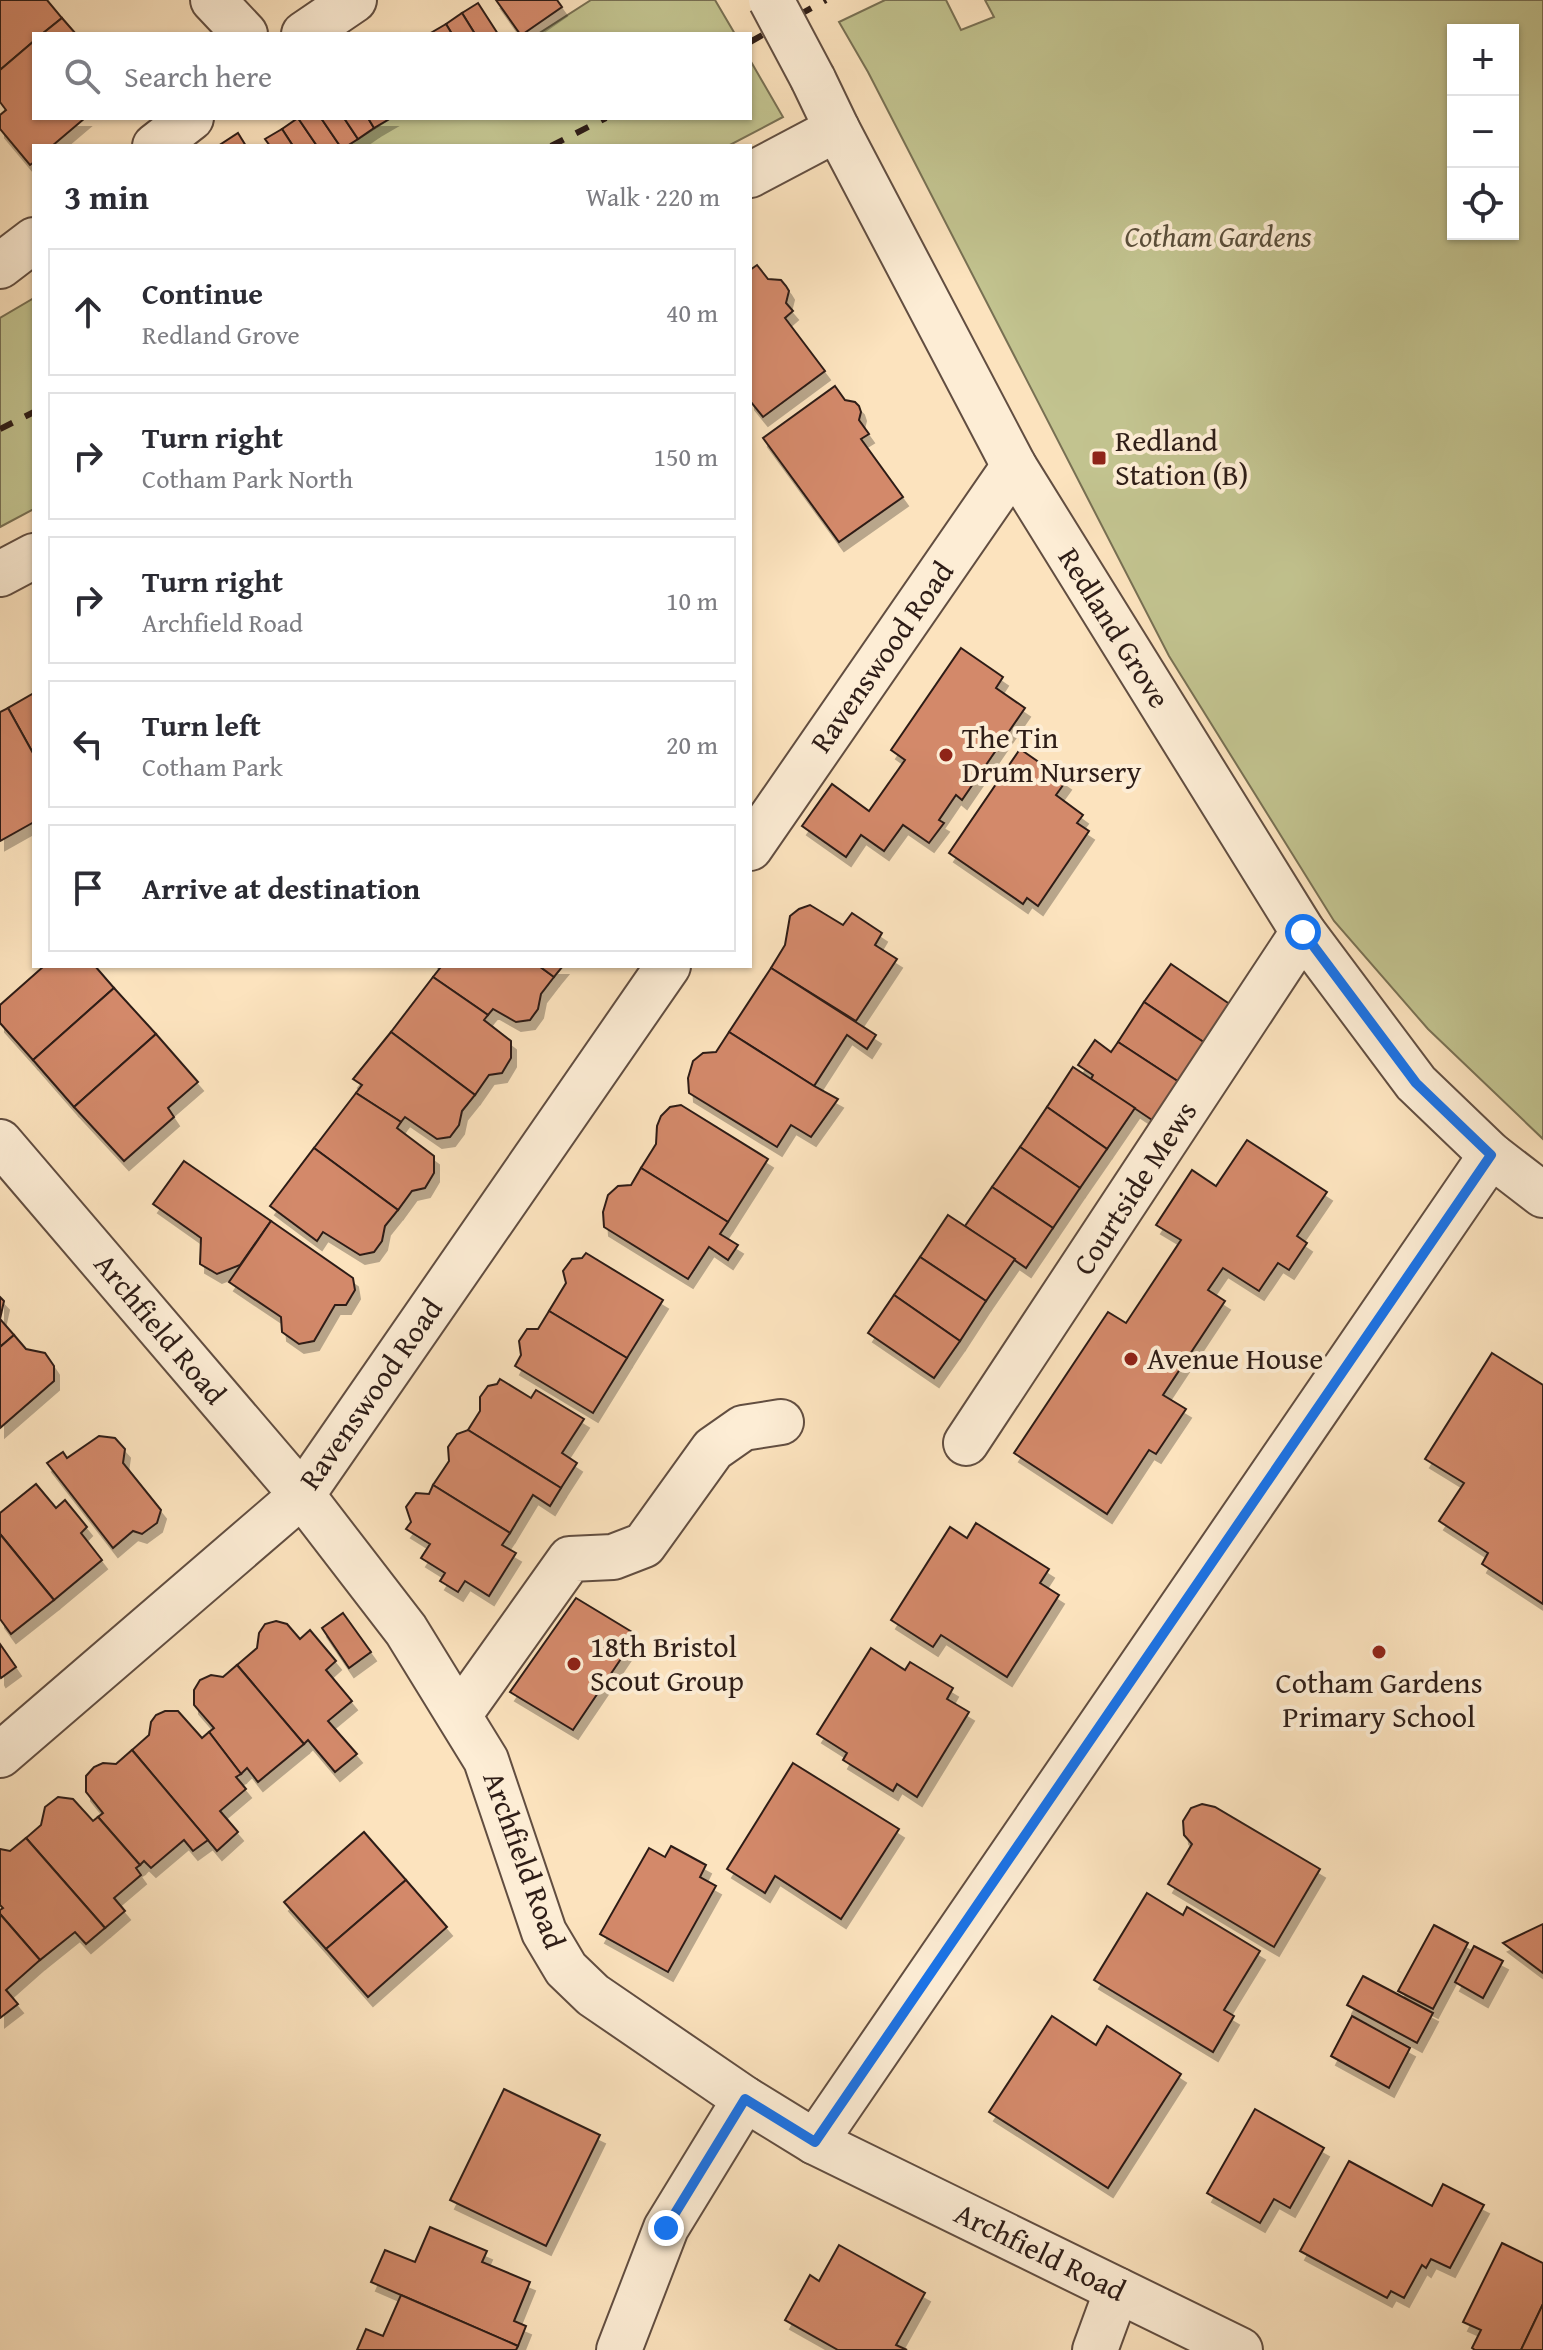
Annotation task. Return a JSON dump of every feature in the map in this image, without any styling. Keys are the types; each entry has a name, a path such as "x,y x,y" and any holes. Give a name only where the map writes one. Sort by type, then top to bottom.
{"street":[{"path":"213,0 243,32"},
{"path":"307,32 354,0"},
{"name":"Redland Grove","path":"771,0 1014,466 1303,932 1416,1083 1491,1155 1543,1195"},
{"path":"158,144 188,120"},
{"path":"752,174 837,129"},
{"path":"0,266 32,242"},
{"name":"Ravenswood Road","path":"752,845 1014,466"},
{"path":"0,574 32,557"},
{"name":"Courtside Mews","path":"966,1443 1303,932"},
{"name":"Ravenswood Road","path":"0,1755 302,1495 667,968"},
{"name":"Archfield Road","path":"0,1142 302,1495 406,1630 486,1760 544,1932 566,1969 593,1995 745,2099 815,2142 1240,2350"},
{"path":"815,2142 1491,1155"},
{"path":"459,1715 570,1559 613,1557 644,1545 713,1449 743,1428 781,1422"},
{"path":"619,2350 666,2228 745,2099"},
{"path":"1095,2350 1117,2290"}],"green space":[{"path":"591,0 715,0 734,32 541,32"},
{"name":"Cotham Gardens","path":"885,0 946,0 961,30 994,17 985,0 1543,0 1543,1139 1428,1029 1334,921 1169,656 868,72 839,22"},
{"path":"752,63 783,117 732,144 350,144 388,120 752,120"},
{"path":"32,299 32,510 0,527 0,318"}],"building":[{"path":"0,0 47,0 62,18 44,32 32,32 32,43 0,70"},
{"path":"496,0 557,0 562,7 526,32 519,32"},
{"path":"478,3 497,32 474,32 462,13"},
{"path":"462,13 474,32 451,32 446,24"},
{"path":"62,18 74,32 44,32"},
{"path":"446,24 451,32 432,32"},
{"path":"32,43 32,120 83,120 54,144 32,144 30,165 0,129 0,115 6,110 0,102 0,70"},
{"path":"299,120 316,144 292,144 282,129"},
{"path":"299,120 322,120 339,144 316,144"},
{"path":"322,120 345,120 358,139 350,144 339,144"},
{"path":"345,120 369,120 374,128 358,139"},
{"path":"369,120 388,120 374,128"},
{"path":"282,129 292,144 269,144 265,139"},
{"path":"238,133 245,144 221,144"},
{"path":"757,265 768,279 781,280 786,286 789,291 786,303 793,311 785,318 825,371 763,417 752,403 752,269"},
{"path":"835,386 845,400 859,406 859,420 869,434 861,439 903,497 839,542 763,438"},
{"name":"The Tin Drum Nursery","path":"961,648 1003,677 996,688 1025,708 962,800 956,795 939,820 944,823 929,843 903,825 884,851 861,835 846,857 802,826 832,784 869,811 905,760 891,750"},
{"path":"32,694 32,751 8,708"},
{"path":"8,708 32,751 32,823 0,841 0,712"},
{"path":"1020,749 1066,781 1056,795 1083,815 1077,823 1089,831 1038,906 1027,898 1023,904 949,853"},
{"path":"810,905 843,925 852,913 882,933 875,945 897,959 856,1021 771,968 785,945 790,916"},
{"path":"1171,964 1231,1005 1205,1043 1144,1002"},
{"path":"42,968 97,968 114,988 33,1060 0,1023 0,1005"},
{"path":"440,968 542,968 554,977 541,994 538,1009 530,1020 516,1022 493,1009 488,1015 433,977"},
{"path":"542,968 561,968 554,977"},
{"path":"771,968 876,1035 867,1049 847,1035 814,1086 729,1032"},
{"path":"433,977 488,1015 484,1020 511,1041 511,1058 502,1073 489,1075 475,1095 391,1032"},
{"path":"114,988 156,1034 74,1107 33,1060"},
{"path":"1144,1002 1205,1043 1179,1082 1118,1042"},
{"path":"391,1032 475,1095 462,1111 459,1125 450,1137 437,1139 405,1117 401,1122 356,1093 362,1085 353,1079"},
{"path":"729,1032 838,1099 811,1137 791,1125 777,1147 689,1093 688,1078 693,1061 703,1053 716,1052"},
{"path":"156,1034 198,1082 168,1108 174,1117 124,1161 74,1107"},
{"path":"1095,1040 1111,1052 1118,1042 1179,1082 1152,1120 1091,1079 1093,1075 1078,1065"},
{"path":"1073,1067 1135,1108 1107,1149 1047,1107"},
{"path":"356,1093 401,1122 397,1128 434,1156 434,1173 425,1188 412,1191 398,1210 314,1148"},
{"path":"681,1105 768,1159 728,1222 641,1168 656,1144 661,1116 670,1107"},
{"path":"1047,1107 1107,1149 1080,1188 1020,1147"},
{"name":"Avenue House","path":"1247,1140 1327,1192 1297,1236 1307,1243 1289,1270 1278,1263 1259,1291 1223,1268 1208,1290 1225,1301 1163,1395 1186,1409 1156,1454 1149,1450 1107,1514 1014,1453 1108,1312 1126,1323 1181,1240 1156,1225 1192,1170 1216,1186"},
{"path":"1020,1147 1080,1188 1053,1228 992,1187"},
{"path":"314,1148 398,1210 385,1226 382,1241 374,1252 360,1255 323,1232 317,1241 270,1206"},
{"path":"184,1161 271,1221 240,1265 217,1274 200,1264 201,1238 153,1204"},
{"path":"641,1168 728,1222 720,1234 738,1245 728,1260 709,1247 688,1279 604,1227 603,1212 608,1195 618,1186 631,1185"},
{"path":"992,1187 1053,1228 1026,1268 965,1226"},
{"path":"948,1215 1015,1259 986,1301 920,1257"},
{"path":"271,1221 353,1278 355,1290 346,1305 335,1305 314,1341 299,1344 282,1332 281,1317 229,1282"},
{"path":"586,1253 663,1300 627,1358 549,1311 566,1283 563,1271 572,1259 582,1258"},
{"path":"920,1257 986,1301 960,1341 894,1295"},
{"path":"894,1295 960,1341 934,1378 868,1333"},
{"path":"0,1297 4,1301 0,1319"},
{"path":"549,1311 627,1358 593,1413 515,1366 521,1355 519,1341 527,1329 538,1329"},
{"path":"0,1319 14,1335 0,1347"},
{"path":"14,1335 26,1349 45,1353 54,1366 54,1381 0,1428 0,1347"},
{"path":"1492,1353 1543,1385 1543,1604 1482,1564 1488,1553 1439,1521 1464,1483 1425,1459"},
{"path":"500,1379 531,1398 536,1390 584,1419 562,1453 577,1463 561,1488 468,1430 480,1411 480,1397 488,1386 497,1384"},
{"path":"468,1430 561,1488 550,1506 533,1495 510,1533 433,1485 449,1461 448,1447 457,1434"},
{"path":"99,1436 115,1438 125,1449 123,1463 161,1510 157,1523 142,1534 133,1531 113,1548 47,1463 63,1452 67,1458"},
{"path":"36,1484 56,1508 65,1500 87,1527 81,1533 102,1560 54,1600 0,1534 0,1513"},
{"path":"433,1485 510,1533 502,1545 516,1553 489,1596 465,1581 458,1592 440,1581 445,1573 421,1558 430,1544 406,1529 411,1522 406,1507 416,1493 429,1494"},
{"path":"976,1523 1049,1569 1040,1583 1059,1595 1007,1677 941,1635 933,1647 891,1620 950,1527 967,1538"},
{"path":"0,1534 54,1600 11,1634 0,1619"},
{"name":"18th Bristol Scout Group","path":"576,1598 637,1635 573,1730 510,1692"},
{"path":"343,1613 371,1652 349,1668 322,1628"},
{"path":"276,1621 287,1624 300,1639 310,1630 336,1661 326,1670 352,1701 328,1721 357,1754 335,1772 308,1740 304,1744 237,1665 257,1648 259,1633 265,1624"},
{"path":"0,1644 16,1667 1,1678 0,1676"},
{"path":"871,1648 905,1670 910,1662 953,1688 947,1699 969,1712 917,1797 897,1784 893,1791 843,1760 847,1753 817,1734"},
{"path":"237,1665 304,1744 258,1782 247,1768 241,1774 209,1732 214,1728 194,1705 194,1690 200,1680 211,1675 223,1677"},
{"path":"178,1711 202,1738 209,1732 241,1774 236,1777 246,1789 220,1811 238,1832 217,1851 132,1750 149,1735 151,1722 156,1715"},
{"path":"132,1750 208,1840 193,1851 184,1840 151,1868 144,1861 140,1865 98,1817 103,1813 86,1792 86,1776 94,1767 103,1763 116,1764"},
{"path":"793,1763 899,1829 841,1919 775,1876 765,1893 727,1869"},
{"path":"58,1797 73,1799 93,1821 98,1817 140,1865 136,1868 141,1875 114,1898 125,1911 105,1928 26,1838 41,1825 45,1807"},
{"path":"1202,1804 1215,1807 1320,1869 1274,1947 1168,1884 1192,1844 1184,1835 1183,1821 1191,1808"},
{"path":"364,1832 406,1880 326,1949 284,1902"},
{"path":"26,1838 105,1928 86,1944 75,1932 40,1960 0,1914 3,1908 0,1905 0,1849 10,1851"},
{"path":"671,1846 706,1865 700,1877 716,1886 668,1972 600,1934 649,1848 665,1857"},
{"path":"406,1880 447,1927 368,1997 326,1949"},
{"path":"1147,1893 1183,1915 1187,1907 1260,1951 1224,2010 1234,2016 1213,2052 1094,1980"},
{"path":"0,1914 40,1960 6,1990 18,2004 0,2018"},
{"path":"1543,1924 1543,1973 1503,1943"},
{"path":"1434,1925 1468,1943 1433,2009 1398,1991"},
{"path":"1474,1946 1503,1961 1483,1998 1455,1982"},
{"path":"1363,1976 1433,2013 1417,2043 1347,2005"},
{"path":"1052,2016 1096,2045 1107,2026 1181,2074 1108,2188 989,2112"},
{"path":"1352,2016 1410,2048 1389,2088 1331,2056"},
{"path":"504,2089 600,2135 546,2246 450,2200"},
{"path":"1255,2109 1324,2148 1290,2208 1274,2199 1260,2223 1207,2193"},
{"path":"1349,2161 1432,2206 1443,2184 1484,2205 1450,2268 1431,2259 1426,2268 1422,2265 1404,2298 1391,2291 1387,2298 1300,2251"},
{"path":"430,2227 487,2251 482,2262 530,2282 514,2321 526,2326 518,2346 371,2282 385,2250 415,2262"},
{"path":"1502,2243 1543,2263 1543,2304 1521,2350 1475,2350 1472,2348 1481,2330 1463,2322"},
{"path":"839,2245 925,2293 896,2345 907,2350 838,2350 785,2320 810,2275 819,2281"},
{"path":"401,2295 518,2346 516,2350 357,2350 366,2329 383,2336"},
{"path":"1543,2304 1543,2350 1521,2350"}],"railway":[{"path":"752,41 826,0"},
{"path":"555,144 602,120"},
{"path":"0,429 32,413"}],"place":[{"name":"Redland Station (B)","path":"1099,458"},
{"name":"The Tin Drum Nursery","path":"946,755"},
{"name":"Avenue House","path":"1131,1359"},
{"name":"Cotham Gardens Primary School","path":"1379,1652"},
{"name":"18th Bristol Scout Group","path":"574,1664"}],"route":[{"path":"666,2228 745,2099 815,2142 1491,1155 1416,1083 1303,932"}]}
